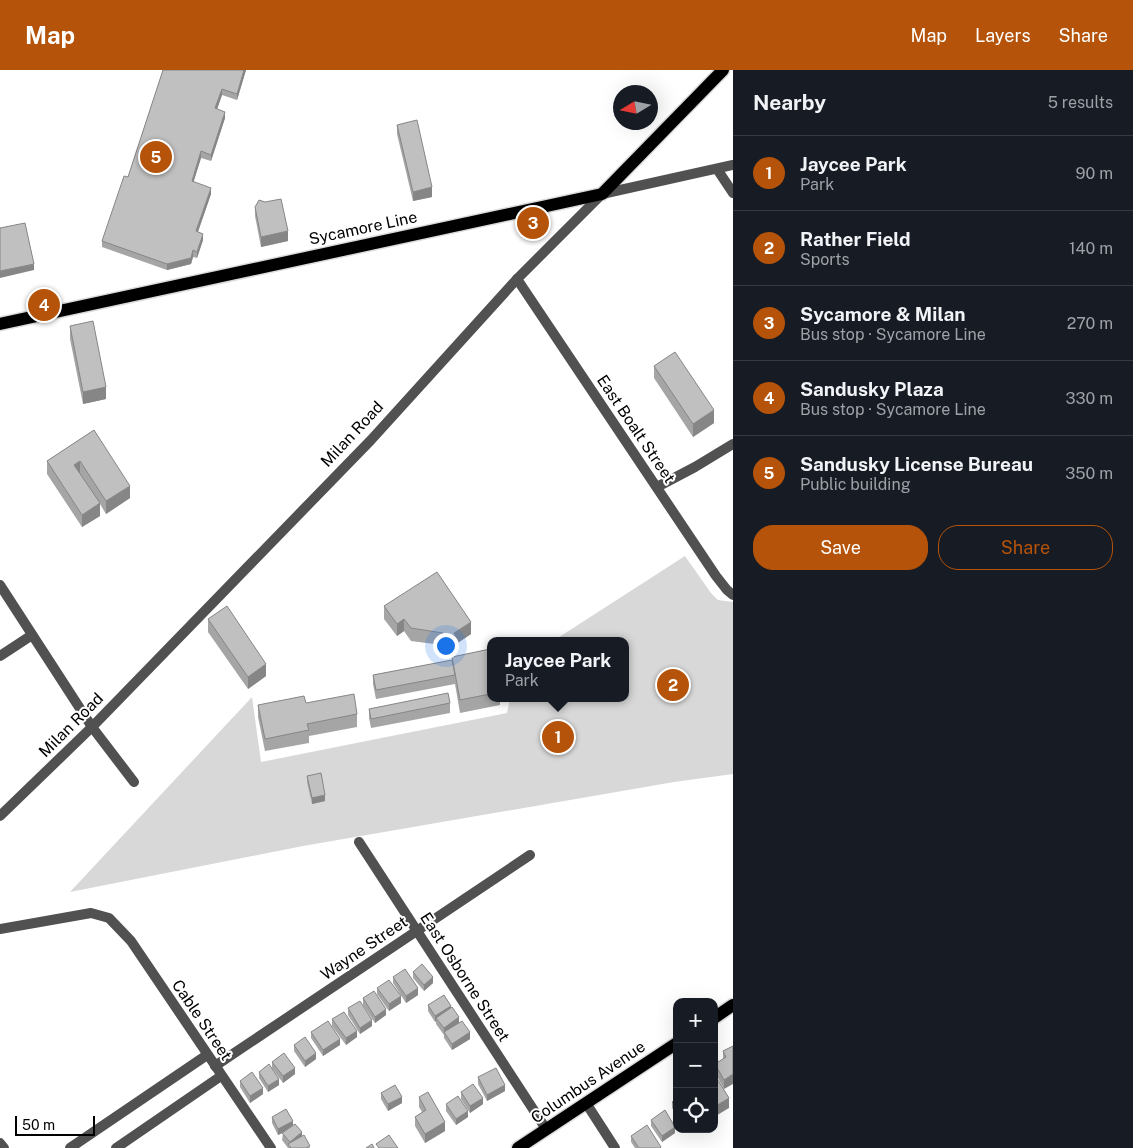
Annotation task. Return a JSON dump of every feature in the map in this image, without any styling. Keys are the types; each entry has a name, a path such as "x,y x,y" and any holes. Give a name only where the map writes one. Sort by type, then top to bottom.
{"main road":[{"name":"Milan Road","path":"602,194 723,70"},
{"name":"Sycamore Line","path":"0,324 602,194"},
{"path":"718,1016 732,1008"},
{"name":"Columbus Avenue","path":"518,1148 673,1046"}],"street":[{"name":"Sycamore Line","path":"602,194 733,165"},
{"path":"717,169 733,193"},
{"name":"Milan Road","path":"0,816 92,728 370,440 517,279 602,194"},
{"name":"East Boalt Street","path":"517,279 716,576 732,594"},
{"path":"657,487 733,444"},
{"path":"0,585 92,728 134,782"},
{"path":"0,656 32,635"},
{"name":"East Osborne Street","path":"359,842 546,1129"},
{"name":"Wayne Street","path":"215,1066 530,855"},
{"name":"Cable Street","path":"0,929 91,913 101,915 114,922 131,941 270,1148"},
{"path":"70,1148 207,1056"},
{"path":"116,1148 221,1076"},
{"path":"586,1103 615,1148"},
{"path":"0,1143 4,1148"}],"shaded area":[{"path":"685,556 718,600 733,602 733,774 674,782 303,846 70,892 252,697 261,762 507,713 509,702 629,702 629,637 559,637"}],"building":[{"path":"163,70 244,70 237,94 222,89 215,108 225,112 211,155 201,151 192,181 211,188 196,231 203,234 197,252 193,250 191,258 167,264 102,241 124,176 128,177"},
{"path":"417,120 432,187 413,192 397,125"},
{"path":"281,199 288,231 261,237 255,207 259,200 265,202"},
{"path":"25,223 34,264 0,271 0,228"},
{"path":"93,321 106,387 83,392 70,326"},
{"path":"675,352 714,410 693,424 654,366"},
{"path":"94,430 130,486 106,501 80,461 74,465 100,503 82,515 47,461"},
{"path":"437,572 471,622 454,633 456,636 411,628 404,619 397,624 384,606"},
{"path":"227,606 266,664 248,677 208,619"},
{"path":"487,650 487,695 460,700 452,657"},
{"path":"452,660 455,675 376,690 373,675"},
{"path":"448,693 450,703 371,719 369,709"},
{"path":"354,694 357,714 307,724 309,730 265,739 258,705 304,696 306,703"},
{"path":"321,773 325,795 312,798 307,776"},
{"path":"422,964 433,977 424,985 413,972"},
{"path":"405,969 418,988 406,996 393,977"},
{"path":"389,980 401,996 389,1004 377,988"},
{"path":"374,991 386,1009 375,1017 363,998"},
{"path":"444,995 451,1006 435,1016 428,1005"},
{"path":"360,1001 372,1020 360,1028 348,1008"},
{"path":"452,1007 459,1017 444,1028 436,1018"},
{"path":"344,1012 357,1031 346,1038 332,1019"},
{"path":"328,1021 340,1039 323,1050 311,1032"},
{"path":"462,1021 470,1032 452,1044 444,1032"},
{"path":"305,1037 316,1053 305,1061 294,1045"},
{"path":"733,1046 733,1074 724,1080 718,1069 718,1062 726,1057 723,1051"},
{"path":"284,1053 295,1068 283,1076 272,1062"},
{"path":"269,1064 279,1079 268,1086 259,1072"},
{"path":"496,1068 505,1085 487,1095 478,1077"},
{"path":"252,1072 263,1088 250,1096 240,1081"},
{"path":"718,1080 729,1098 718,1105"},
{"path":"473,1084 483,1098 470,1106 461,1092"},
{"path":"395,1085 402,1097 388,1104 381,1093"},
{"path":"428,1092 445,1122 425,1134 415,1117 426,1110 419,1097"},
{"path":"458,1096 468,1111 456,1119 446,1104"},
{"path":"286,1109 293,1121 278,1129 272,1117"},
{"path":"665,1110 673,1124 673,1128 662,1136 651,1120"},
{"path":"295,1124 302,1132 290,1142 282,1133"},
{"path":"647,1125 660,1148 639,1148 631,1136"},
{"path":"304,1135 310,1146 306,1148 291,1148 288,1144"},
{"path":"389,1135 398,1148 379,1148 376,1144"},
{"path":"372,1144 374,1148 366,1148"}],"place":[{"name":"Sandusky License Bureau","path":"156,157"},
{"name":"Sycamore & Milan","path":"533,223"},
{"name":"Sandusky Plaza","path":"44,305"},
{"name":"Rather Field","path":"673,685"},
{"name":"Jaycee Park","path":"558,737"}]}
